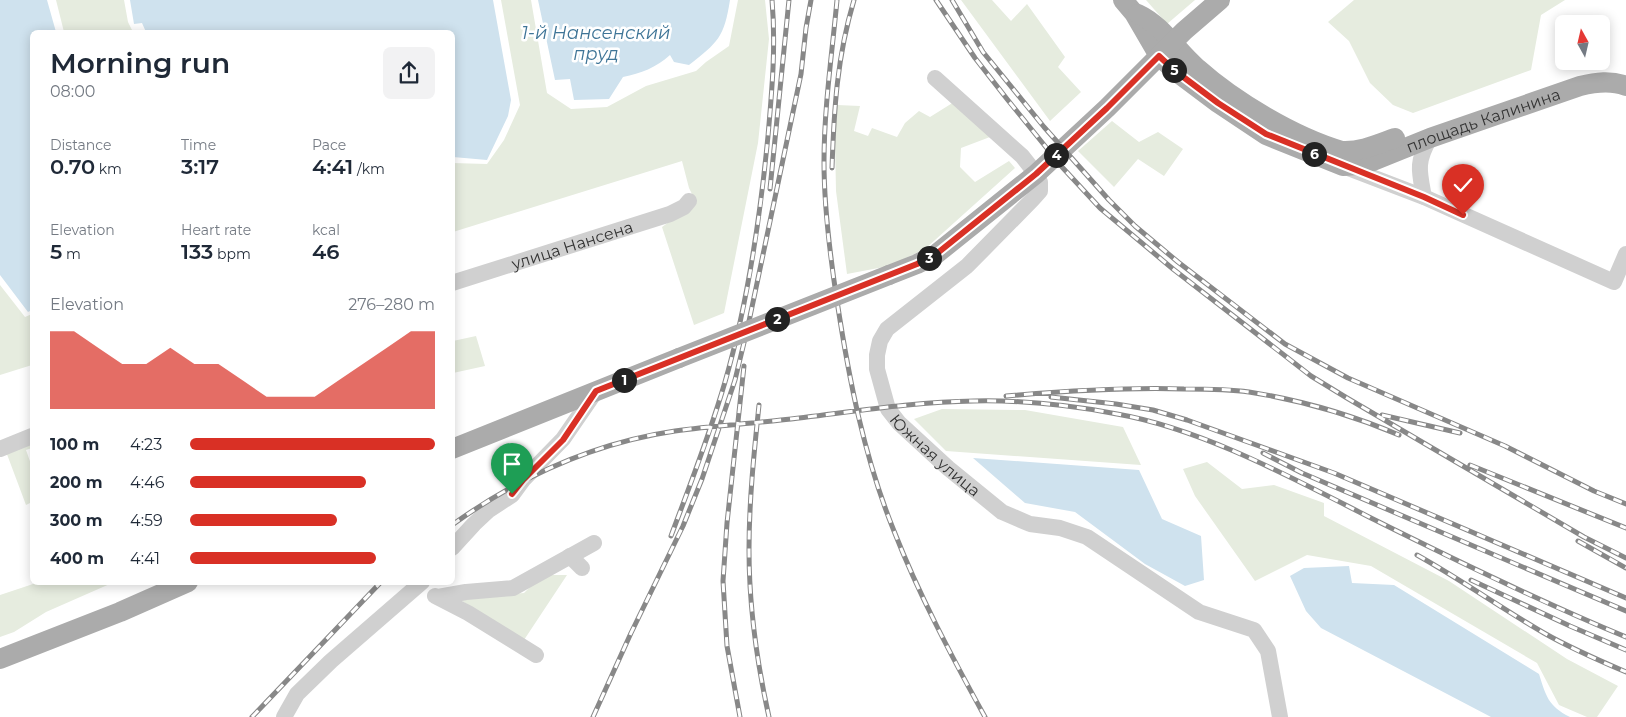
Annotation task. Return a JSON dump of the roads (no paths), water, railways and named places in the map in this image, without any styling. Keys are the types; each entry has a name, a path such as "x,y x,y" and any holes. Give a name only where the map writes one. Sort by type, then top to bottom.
{"main road":[{"path":"1166,50 1185,18 1206,0"},
{"path":"455,449 917,264 935,255 1038,178 1166,50 1220,0"},
{"path":"1128,6 1153,23 1166,50 1198,69 1259,113 1342,158"},
{"name":"площадь Калинина","path":"1626,71 1593,70 1366,148 1351,151 1342,158 1358,165 1373,161 1430,138 1595,82 1609,82 1626,86"},
{"path":"0,660 181,585"}],"street":[{"path":"935,78 1022,156 1038,178"},
{"path":"1424,197 1419,169 1422,151 1430,138"},
{"path":"1342,158 1614,282 1626,254"},
{"name":"Южная улица","path":"1038,178 1040,191 967,266 887,329 880,341 877,362 882,393 888,409 899,423 948,468 1002,512 1030,524 1060,528 1087,537 1199,612 1254,630 1268,651 1280,717"},
{"name":"улица Нансена","path":"455,282 670,214 684,207 689,201"},
{"path":"455,545 489,510 512,494 523,480 563,440 596,391"},
{"path":"0,449 30,437"},
{"path":"438,597 466,592 513,588 594,542"},
{"path":"570,556 582,568"},
{"path":"466,592 479,580"},
{"path":"284,717 297,694 331,661 420,585 536,654"}],"water":[{"path":"0,0 47,0 55,30 30,30 30,311 28,312 0,275"},
{"path":"130,0 493,0 511,100 508,116 487,160 455,157 455,30 145,30 142,23 134,24"},
{"name":"1-й Нансенский пруд","path":"538,0 730,0 725,23 718,38 689,65 674,62 670,55 648,69 623,77 609,99 574,100 570,79 555,80"},
{"path":"973,458 1139,470 1162,519 1201,536 1204,580 1185,586 1145,564 1075,512 1025,503"},
{"path":"1349,566 1352,583 1394,585 1539,674 1549,700 1557,709 1570,717 1491,717 1321,628 1306,611 1290,576 1304,568"}],"railway":[{"path":"671,536 700,459 719,401 747,291 757,229 768,136 774,51 772,0"},
{"path":"770,189 789,0"},
{"path":"593,717 683,526 702,479 735,380 801,74 811,0"},
{"path":"837,0 825,122 824,179 832,266 852,389 874,475 894,531 925,602 985,717"},
{"path":"832,168 837,83 848,21 854,0"},
{"path":"936,0 975,58 1062,167 1100,208 1173,269 1311,376 1584,537 1626,558"},
{"path":"952,0 983,52 1044,127 1109,200 1135,226 1178,262 1285,344 1348,378 1505,446 1594,491 1626,504"},
{"path":"740,717 727,646 723,581 727,523 744,366"},
{"path":"1006,396 1117,389 1241,391 1287,399 1326,409 1399,435"},
{"path":"1051,397 1153,410 1187,420 1334,473 1626,598"},
{"path":"455,523 504,492 558,464 615,444 645,437 688,429 926,403 1010,401 1046,404 1099,411 1149,421 1215,443 1279,472 1497,580 1626,637"},
{"path":"759,405 751,495 749,571 754,634 769,717"},
{"path":"1382,415 1460,433"},
{"path":"1263,453 1302,473 1626,611"},
{"path":"1470,465 1626,528"},
{"path":"1578,541 1626,568"},
{"path":"1417,555 1544,633 1574,649 1626,672"},
{"path":"1471,580 1626,650"},
{"path":"252,717 378,585"}]}
